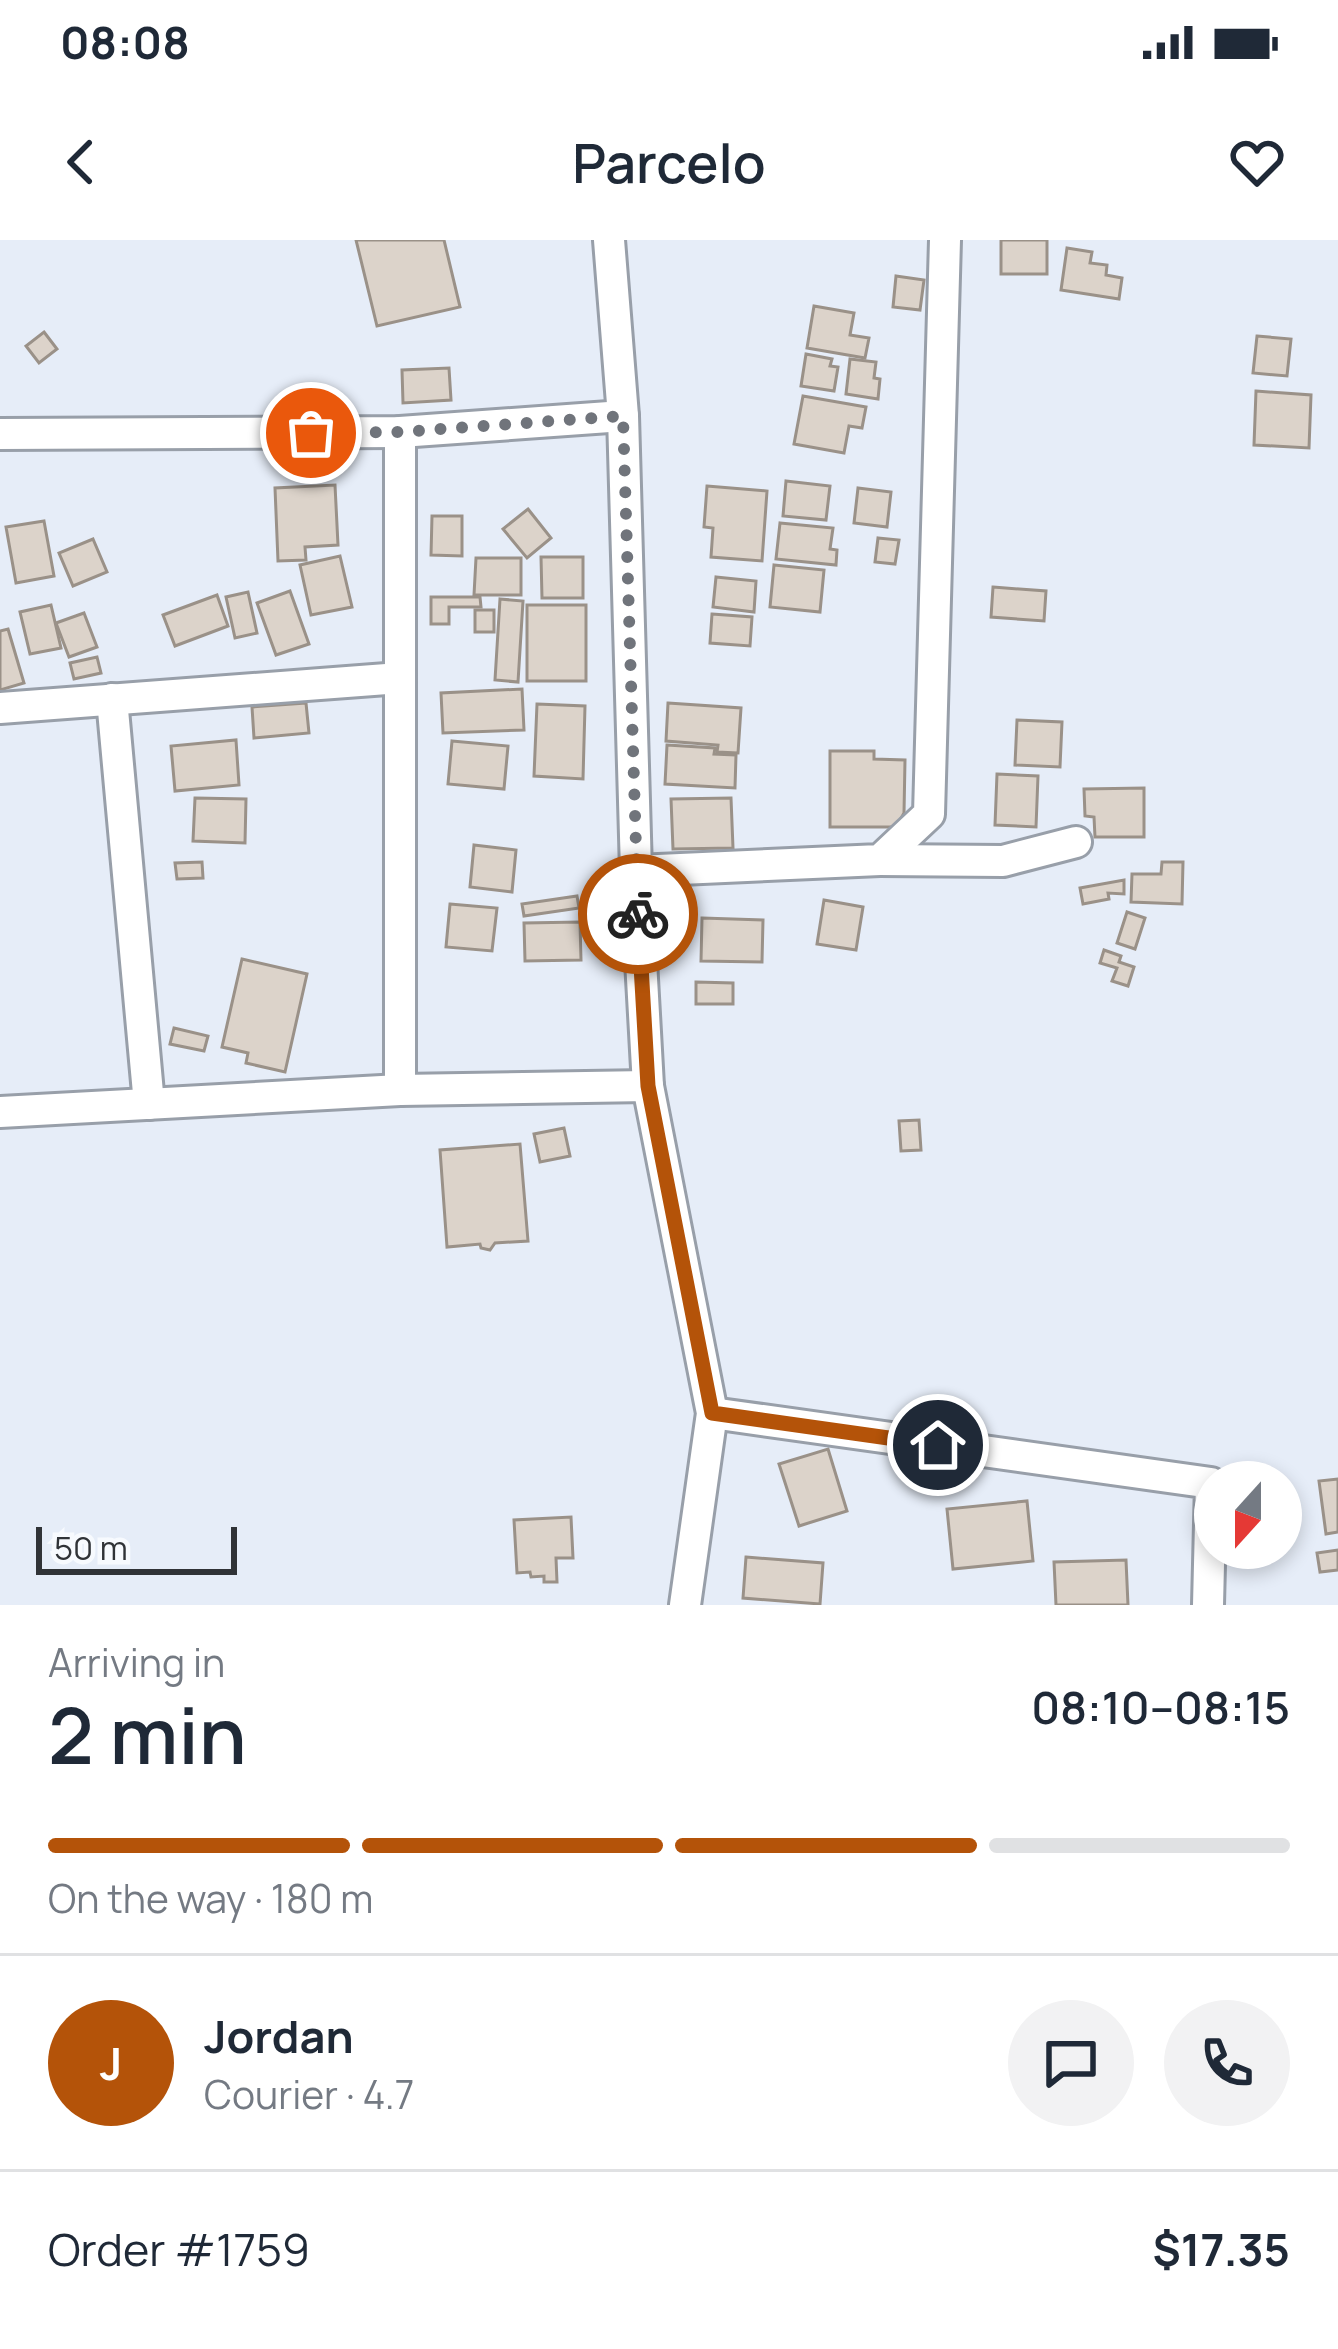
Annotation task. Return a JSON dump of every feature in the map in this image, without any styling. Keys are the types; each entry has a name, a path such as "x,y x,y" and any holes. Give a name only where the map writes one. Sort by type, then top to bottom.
{"street":[{"path":"609,240 623,416 636,871 648,1086 712,1413 685,1605"},
{"path":"880,860 929,814 945,240"},
{"path":"0,434 400,432 623,416"},
{"path":"400,432 400,1090"},
{"path":"0,708 400,678"},
{"path":"112,699 148,1104"},
{"path":"636,871 880,860 1003,861 1076,842"},
{"path":"0,1112 400,1090 648,1086"},
{"path":"712,1413 1210,1483 1208,1605"}],"building":[{"path":"356,240 444,240 460,307 377,326"},
{"path":"1001,240 1047,240 1047,274 1001,274"},
{"path":"1067,248 1092,252 1090,263 1107,265 1106,275 1122,278 1119,299 1061,290"},
{"path":"896,276 924,280 920,310 893,307"},
{"path":"814,306 854,313 850,335 869,338 865,358 807,348"},
{"path":"44,332 57,349 39,363 26,346"},
{"path":"1257,336 1291,339 1287,376 1253,373"},
{"path":"806,354 832,359 830,366 838,367 834,391 801,386"},
{"path":"850,359 876,362 878,399 846,394"},
{"path":"449,368 451,400 403,403 402,370"},
{"path":"1256,391 1311,395 1309,448 1254,445"},
{"path":"803,396 866,407 862,428 849,426 844,453 794,444"},
{"path":"786,481 830,486 826,520 783,516"},
{"path":"335,485 338,545 305,547 306,560 278,561 275,488"},
{"path":"707,486 767,491 762,561 711,557 713,528 704,527"},
{"path":"858,488 891,492 887,527 854,523"},
{"path":"528,509 551,538 527,558 503,529"},
{"path":"432,516 462,516 462,556 431,555"},
{"path":"44,521 54,576 16,583 6,527"},
{"path":"780,523 833,528 830,549 837,550 836,565 776,559"},
{"path":"878,538 899,540 895,564 875,562"},
{"path":"93,539 107,572 73,586 59,553"},
{"path":"340,556 352,607 311,615 300,565"},
{"path":"541,557 583,557 583,598 542,598"},
{"path":"476,558 521,558 521,595 474,595"},
{"path":"774,565 824,570 820,612 770,607"},
{"path":"716,577 756,581 754,612 713,607"},
{"path":"993,587 1046,591 1044,621 991,617"},
{"path":"290,591 309,644 276,655 257,603"},
{"path":"248,592 257,633 235,638 226,597"},
{"path":"217,595 228,626 175,646 163,615"},
{"path":"431,597 480,597 481,607 449,607 449,624 431,624"},
{"path":"500,599 523,601 518,682 495,680"},
{"path":"51,605 61,648 30,654 20,612"},
{"path":"527,605 586,605 586,681 527,681"},
{"path":"475,610 494,610 494,632 475,632"},
{"path":"84,613 97,647 69,657 56,623"},
{"path":"712,614 752,617 750,646 710,643"},
{"path":"8,629 24,683 0,690 0,631"},
{"path":"97,657 101,673 74,679 70,663"},
{"path":"522,689 524,730 443,733 441,693"},
{"path":"306,703 309,733 254,738 252,707"},
{"path":"668,703 741,708 738,753 717,752 718,745 666,741"},
{"path":"537,704 585,706 583,779 534,776"},
{"path":"1017,720 1062,722 1060,767 1015,765"},
{"path":"236,740 239,785 175,791 171,746"},
{"path":"452,741 508,746 504,789 448,784"},
{"path":"667,745 715,748 714,754 736,755 735,788 665,784"},
{"path":"830,751 874,751 874,759 905,760 904,813 896,827 830,827"},
{"path":"997,774 1038,776 1036,827 995,825"},
{"path":"1144,788 1144,837 1095,837 1094,817 1085,816 1084,789"},
{"path":"195,798 246,799 245,843 193,841"},
{"path":"731,798 733,848 673,849 671,799"},
{"path":"474,845 516,850 512,892 470,887"},
{"path":"202,862 203,878 177,879 175,863"},
{"path":"1162,862 1183,862 1182,904 1131,902 1132,874 1161,874"},
{"path":"1124,880 1124,894 1108,893 1109,899 1083,904 1080,888"},
{"path":"577,896 579,908 524,916 522,904"},
{"path":"824,900 863,907 856,950 817,944"},
{"path":"450,904 497,908 492,951 446,947"},
{"path":"1127,912 1145,918 1135,949 1117,943"},
{"path":"702,918 763,920 762,962 701,961"},
{"path":"580,922 581,960 525,961 524,923"},
{"path":"1104,950 1134,967 1128,986 1112,981 1117,968 1100,963"},
{"path":"242,959 307,974 285,1072 246,1063 248,1053 222,1047"},
{"path":"696,982 733,983 733,1004 696,1004"},
{"path":"174,1028 208,1036 204,1051 170,1044"},
{"path":"919,1120 921,1150 901,1151 899,1121"},
{"path":"564,1128 570,1156 540,1162 534,1134"},
{"path":"520,1144 528,1241 495,1243 490,1250 480,1244 447,1247 440,1150"},
{"path":"828,1449 847,1511 799,1526 779,1464"},
{"path":"1338,1479 1338,1532 1326,1534 1319,1481"},
{"path":"1027,1501 1033,1561 953,1569 947,1509"},
{"path":"571,1517 573,1558 556,1558 557,1582 544,1582 544,1576 531,1577 530,1572 517,1573 514,1520"},
{"path":"1338,1550 1338,1570 1320,1572 1317,1553"},
{"path":"746,1557 823,1563 820,1604 743,1598"},
{"path":"1126,1560 1128,1605 1056,1605 1054,1562"}],"way so far":[{"path":"311,433 400,432 623,416 638,914"}],"route":[{"path":"638,914 648,1086 712,1413 938,1445"}]}
